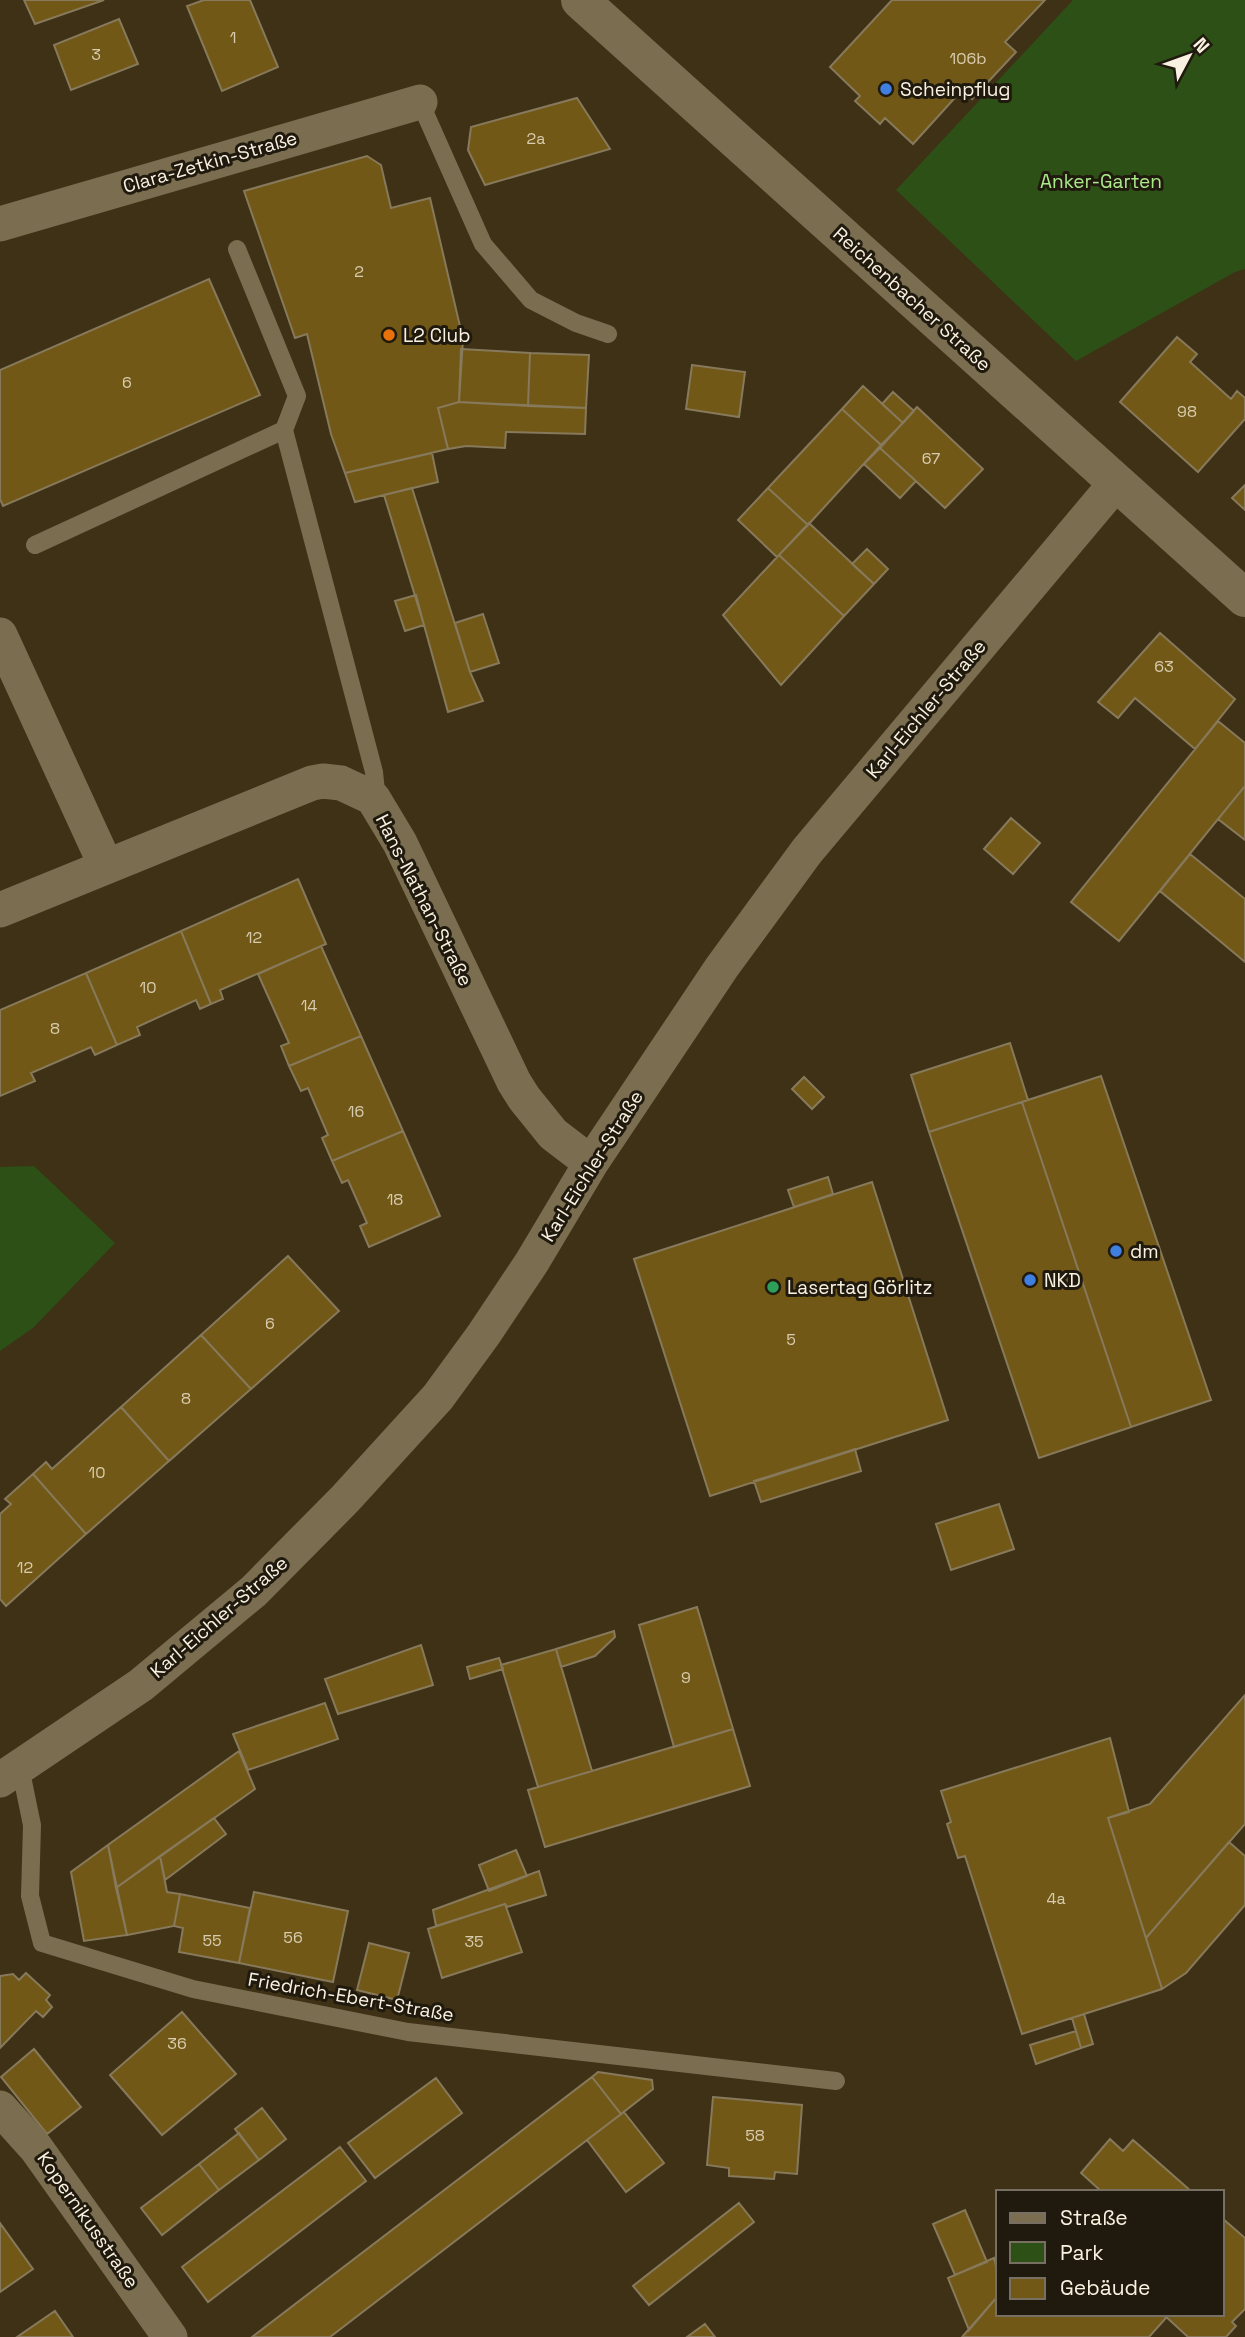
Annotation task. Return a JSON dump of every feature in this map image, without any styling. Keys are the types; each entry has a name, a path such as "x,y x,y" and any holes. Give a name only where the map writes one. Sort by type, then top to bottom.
{"street":[{"name":"Reichenbacher Straße","path":"580,0 1245,598"},
{"name":"Clara-Zetkin-Straße","path":"0,224 420,102"},
{"name":"Karl-Eichler-Straße","path":"10,1773 141,1685 254,1591 345,1499 438,1397 532,1262 591,1163 722,967 807,852 1116,483"},
{"path":"0,635 107,866"},
{"name":"Hans-Nathan-Straße","path":"0,910 312,783 341,783 373,798 400,843 524,1098 554,1134 591,1163"},
{"name":"Kopernikusstraße","path":"0,2108 36,2148 170,2337"}],"lane":[{"path":"420,102 483,244 531,300 576,323 608,334"},
{"path":"237,249 297,396 284,430 374,772 376,792 373,798"},
{"path":"35,545 284,430"},
{"name":"Friedrich-Ebert-Straße","path":"10,1773 32,1825 30,1896 42,1943 192,1989 408,2032 836,2081"}],"green space":[{"name":"Anker-Garten","path":"1073,0 1245,0 1245,269 1235,272 1076,361 896,190"},
{"path":"34,1166 115,1243 33,1328 0,1351 0,1167"}],"building":[{"path":"24,0 104,0 35,24"},
{"path":"204,0 250,0 278,67 222,91 187,6"},
{"path":"892,0 1045,0 1005,42 1016,52 972,99 962,90 913,144 885,118 880,124 855,101 860,96 830,67"},
{"path":"119,19 138,64 71,90 54,45"},
{"path":"577,98 610,149 485,185 468,150 471,127"},
{"path":"367,156 381,165 391,208 430,198 463,339 459,402 438,408 448,449 345,473 331,434 307,334 295,338 244,191"},
{"path":"209,279 260,395 3,506 0,499 0,370"},
{"path":"1177,337 1197,354 1190,362 1231,399 1237,391 1245,398 1245,419 1198,472 1120,402"},
{"path":"461,349 530,353 528,406 459,402"},
{"path":"530,353 589,355 586,408 528,406"},
{"path":"692,365 745,372 739,417 686,409"},
{"path":"863,386 903,423 881,445 842,409"},
{"path":"893,392 914,411 903,423 882,404"},
{"path":"459,402 586,408 585,434 506,432 505,448 466,446 448,449 438,408"},
{"path":"917,407 983,469 945,508 880,448"},
{"path":"842,409 881,445 808,525 768,488"},
{"path":"880,448 916,481 900,498 864,464"},
{"path":"432,453 438,482 355,502 345,473"},
{"path":"1245,485 1245,510 1232,498"},
{"path":"412,488 470,672 483,701 448,712 384,495"},
{"path":"768,488 808,525 777,557 738,520"},
{"path":"809,523 874,584 844,616 779,555"},
{"path":"867,549 888,569 874,584 852,564"},
{"path":"779,555 844,616 781,685 723,615"},
{"path":"416,595 424,625 405,631 395,601"},
{"path":"483,614 499,663 470,672 455,623"},
{"path":"1160,633 1235,699 1195,749 1135,698 1118,718 1098,702"},
{"path":"1218,721 1245,743 1245,786 1119,941 1071,902"},
{"path":"1245,786 1245,840 1218,819"},
{"path":"1011,818 1040,843 1013,874 984,849"},
{"path":"1190,854 1245,899 1245,962 1160,891"},
{"path":"298,879 326,944 220,990 223,999 211,1004 181,931"},
{"path":"181,931 211,1004 200,1009 196,1000 137,1027 140,1035 117,1045 86,973"},
{"path":"321,946 361,1036 289,1066 281,1046 289,1043 258,974"},
{"path":"86,973 117,1045 95,1055 91,1047 31,1073 35,1081 0,1096 0,1010"},
{"path":"361,1036 403,1131 332,1161 322,1138 328,1135 308,1088 301,1091 289,1066"},
{"path":"1010,1043 1028,1100 929,1132 911,1075"},
{"name":"dm","path":"1101,1076 1211,1400 1131,1427 1022,1102"},
{"path":"804,1077 824,1097 812,1109 792,1089"},
{"name":"NKD","path":"1022,1102 1131,1427 1039,1458 929,1132"},
{"path":"403,1131 440,1216 369,1247 360,1226 367,1223 348,1180 342,1183 332,1161"},
{"path":"828,1177 833,1194 794,1207 788,1190"},
{"path":"872,1182 948,1420 710,1496 634,1259"},
{"path":"288,1256 339,1311 251,1389 201,1335"},
{"path":"201,1335 251,1389 169,1461 121,1407"},
{"path":"121,1407 169,1461 86,1534 33,1474 46,1462 52,1469"},
{"path":"855,1449 861,1471 761,1502 754,1481"},
{"path":"33,1474 86,1534 6,1606 0,1599 0,1514 11,1504 5,1499"},
{"path":"999,1504 1014,1549 951,1570 936,1524"},
{"path":"697,1607 733,1729 674,1747 639,1625"},
{"path":"614,1631 615,1637 595,1656 561,1667 556,1649"},
{"path":"421,1645 433,1685 338,1714 325,1679"},
{"path":"556,1649 592,1771 538,1787 501,1665"},
{"path":"499,1658 503,1669 470,1679 467,1667"},
{"path":"1245,1695 1245,1824 1146,1938 1108,1818 1150,1804"},
{"path":"325,1703 338,1739 248,1770 233,1734"},
{"path":"733,1729 750,1786 545,1847 528,1790"},
{"path":"1110,1738 1129,1812 1108,1818 1162,1989 1022,2034 965,1856 958,1858 947,1824 951,1822 941,1791"},
{"path":"239,1751 255,1789 116,1888 108,1845"},
{"path":"214,1818 226,1834 165,1880 160,1856"},
{"path":"1229,1842 1245,1856 1245,1905 1186,1973 1162,1989 1146,1938"},
{"path":"108,1845 127,1935 84,1941 71,1872"},
{"path":"516,1850 527,1876 489,1891 479,1865"},
{"path":"160,1856 167,1892 180,1894 174,1926 127,1935 116,1888"},
{"path":"539,1871 546,1895 507,1907 505,1904 436,1926 433,1910"},
{"path":"254,1892 348,1911 333,1982 239,1963"},
{"path":"180,1894 250,1908 239,1963 179,1952 183,1928 174,1926"},
{"path":"505,1904 522,1952 442,1978 428,1929"},
{"path":"369,1943 409,1953 397,2000 357,1990"},
{"path":"26,1973 50,1995 46,2000 52,2007 43,2017 36,2011 0,2048 0,1976 13,1974 19,1980"},
{"path":"182,2012 236,2074 162,2135 110,2075"},
{"path":"1084,2014 1093,2044 1081,2048 1072,2018"},
{"path":"1076,2031 1081,2048 1036,2064 1030,2045"},
{"path":"34,2049 81,2107 47,2134 1,2077"},
{"path":"598,2072 652,2080 653,2089 621,2114 592,2077"},
{"path":"592,2077 621,2114 330,2337 252,2337"},
{"path":"436,2078 462,2113 375,2178 348,2143"},
{"path":"713,2097 802,2105 797,2174 775,2172 774,2179 729,2176 729,2168 707,2165"},
{"path":"262,2108 286,2139 259,2160 235,2129"},
{"path":"624,2112 664,2163 626,2192 587,2140"},
{"path":"239,2133 259,2160 219,2190 199,2164"},
{"path":"1110,2139 1123,2151 1133,2140 1190,2190 1100,2190 1081,2173"},
{"path":"340,2147 366,2181 208,2302 182,2267"},
{"path":"199,2164 219,2190 162,2235 141,2208"},
{"path":"739,2203 754,2222 649,2305 633,2286"},
{"path":"965,2210 987,2262 955,2275 933,2224"},
{"path":"1224,2220 1245,2238 1245,2309 1232,2322 1236,2326 1226,2337 1188,2337 1165,2316 1224,2316"},
{"path":"0,2223 33,2269 0,2292"},
{"path":"994,2258 996,2298 969,2330 948,2278"},
{"path":"996,2298 996,2316 1166,2318 1149,2337 962,2337"},
{"path":"55,2311 73,2337 17,2337"},
{"path":"705,2324 715,2337 687,2337"}],"place":[{"name":"Scheinpflug","path":"886,89"},
{"name":"L2 Club","path":"389,335"},
{"name":"dm","path":"1116,1251"},
{"name":"NKD","path":"1030,1280"},
{"name":"Lasertag Görlitz","path":"773,1287"}]}
